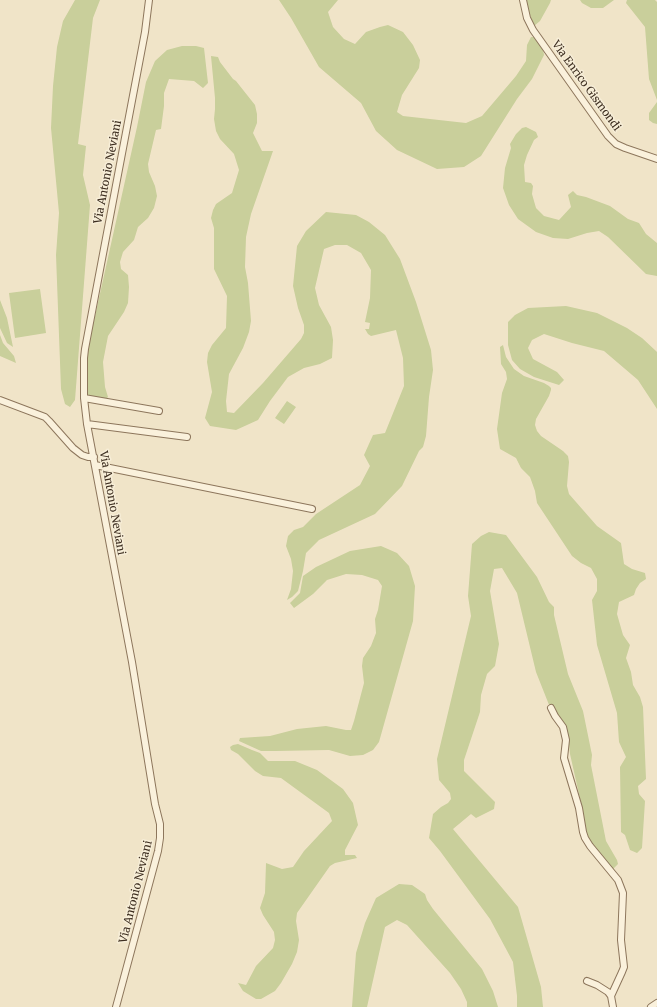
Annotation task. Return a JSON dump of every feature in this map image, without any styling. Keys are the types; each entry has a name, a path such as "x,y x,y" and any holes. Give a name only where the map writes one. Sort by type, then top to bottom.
{"street":[{"name":"Via Antonio Neviani","path":"116,1007 158,851 160,831 132,662 87,424 84,398 85,349 144,40 149,0"},
{"name":"Via Enrico Gismondi","path":"523,0 527,18 534,31 608,136 616,144 657,159"},
{"path":"84,398 159,411"},
{"path":"0,400 44,417 82,456 94,457"},
{"path":"87,424 186,437"},
{"path":"95,465 252,494 312,509"},
{"path":"551,708 563,727 566,740 564,758 580,808 582,832 590,846 618,880 623,893 621,940 624,967 611,996"},
{"path":"586,981 597,985 608,992 611,996 613,1007"},
{"path":"651,1007 657,1003"}],"green space":[{"path":"75,0 100,0 93,18 78,144 86,146 83,175 90,205 75,400 70,407 65,404 61,389 56,255 59,213 51,128 57,47 63,21"},
{"path":"279,0 338,0 328,12 333,27 344,39 355,44 366,32 388,25 403,32 413,45 420,60 419,68 402,95 397,112 403,116 466,123 482,116 516,76 526,61 527,45 531,37 536,37 543,49 544,55 532,79 517,99 481,156 464,167 437,169 397,150 376,131 361,103 319,67"},
{"path":"525,0 551,0 540,21 534,26 531,18"},
{"path":"580,0 614,0 603,8 591,8 582,3"},
{"path":"627,0 655,0 657,2 657,100 649,79 645,27 626,3"},
{"path":"182,46 196,46 204,48 208,83 203,88 194,81 169,79 164,93 161,129 156,130 148,164 149,172 155,186 157,196 154,208 148,218 138,227 134,240 123,252 120,262 121,269 128,275 128,303 124,312 108,336 103,362 105,387 108,397 105,400 88,398 86,394 87,352 146,82 155,61 167,50"},
{"path":"211,56 218,57 233,79 255,105 257,123 253,133 262,151 273,151 251,214 246,237 245,267 248,283 251,321 249,332 243,348 229,374 226,401 227,412 234,413 263,383 301,339 304,333 304,325 293,286 297,246 306,231 326,212 356,215 369,222 385,235 400,259 416,302 431,350 433,370 426,436 423,447 419,451 402,486 375,514 319,540 306,553 298,591 287,600 291,589 293,571 291,559 286,546 288,536 294,530 303,527 316,514 360,485 370,466 364,455 373,435 385,433 404,386 403,358 396,330 371,336 365,329 369,329 370,323 365,322 370,298 371,270 361,253 347,245 335,245 324,249 315,288 319,305 331,327 333,340 332,358 320,364 304,368 288,377 258,420 236,430 210,426 205,418 212,392 207,362 208,353 212,345 226,328 227,296 214,269 214,228 211,218 216,204 232,193 239,170 234,154 220,139 216,131"},
{"path":"657,102 657,124 649,120 649,113"},
{"path":"526,127 536,132 538,137 534,140 524,165 525,182 531,183 533,186 532,194 536,208 544,216 559,220 571,207 568,195 573,191 577,195 610,206 628,219 639,223 646,234 657,243 657,276 646,274 608,237 599,231 568,239 553,238 536,232 518,219 509,205 503,188 505,168 511,148 510,144 516,134 522,128"},
{"path":"40,289 46,333 15,338 9,293"},
{"path":"0,300 7,318 13,347 7,343 0,328"},
{"path":"566,306 597,313 627,328 642,338 657,352 657,409 638,380 604,351 544,334 532,340 528,348 533,359 557,372 564,380 559,385 534,377 520,369 512,360 508,345 508,322 515,315 528,308"},
{"path":"0,335 3,343 14,356 16,363 0,356"},
{"path":"503,345 506,357 514,369 524,376 544,383 551,388 549,396 536,419 535,425 541,436 568,456 567,486 569,494 597,526 621,543 624,564 632,569 645,573 646,579 640,583 634,595 619,602 617,614 623,635 630,645 626,658 631,672 633,685 640,697 643,707 646,779 638,786 639,794 645,801 642,848 637,853 630,850 625,835 621,832 620,767 626,757 619,742 617,713 597,645 592,600 597,591 597,579 591,568 572,556 537,503 530,477 521,468 516,458 500,449 497,429 502,393 507,379 506,372 501,364 500,347"},
{"path":"287,401 296,407 284,424 275,418"},
{"path":"489,532 506,535 537,577 549,602 554,607 554,615 568,674 583,711 592,755 591,765 606,841 618,864 613,869 588,841 584,828 583,812 570,754 568,734 553,715 536,672 517,593 502,568 494,569 490,591 499,644 495,666 487,674 481,695 480,712 464,760 464,771 495,802 494,809 476,818 471,814 453,829 518,907 541,987 543,1007 517,1007 513,962 490,919 429,838 433,814 451,799 450,793 439,780 437,759 471,616 468,596 472,544 481,536"},
{"path":"381,546 397,553 409,566 415,586 413,621 379,742 373,750 363,755 350,756 329,750 261,751 239,741 240,738 270,736 297,729 326,726 351,730 364,683 362,666 363,658 371,646 376,633 375,619 382,586 378,580 362,575 346,574 327,580 313,594 294,608 290,603 300,593 303,576 316,567 350,551"},
{"path":"238,744 260,753 268,761 295,761 317,770 343,789 353,803 358,825 345,850 345,855 355,855 357,858 335,863 330,866 297,913 296,921 299,940 297,952 292,964 275,991 261,999 256,999 243,991 238,983 246,985 256,966 273,948 275,940 274,932 260,908 265,893 266,863 282,869 293,867 304,851 332,821 329,813 281,778 263,776 255,771 238,754 231,750 230,747"},
{"path":"399,884 412,885 425,894 433,909 482,969 493,991 498,1007 467,1007 467,1002 461,989 450,973 407,925 397,920 385,927 367,1007 352,1007 356,953 365,923 376,898"}]}
